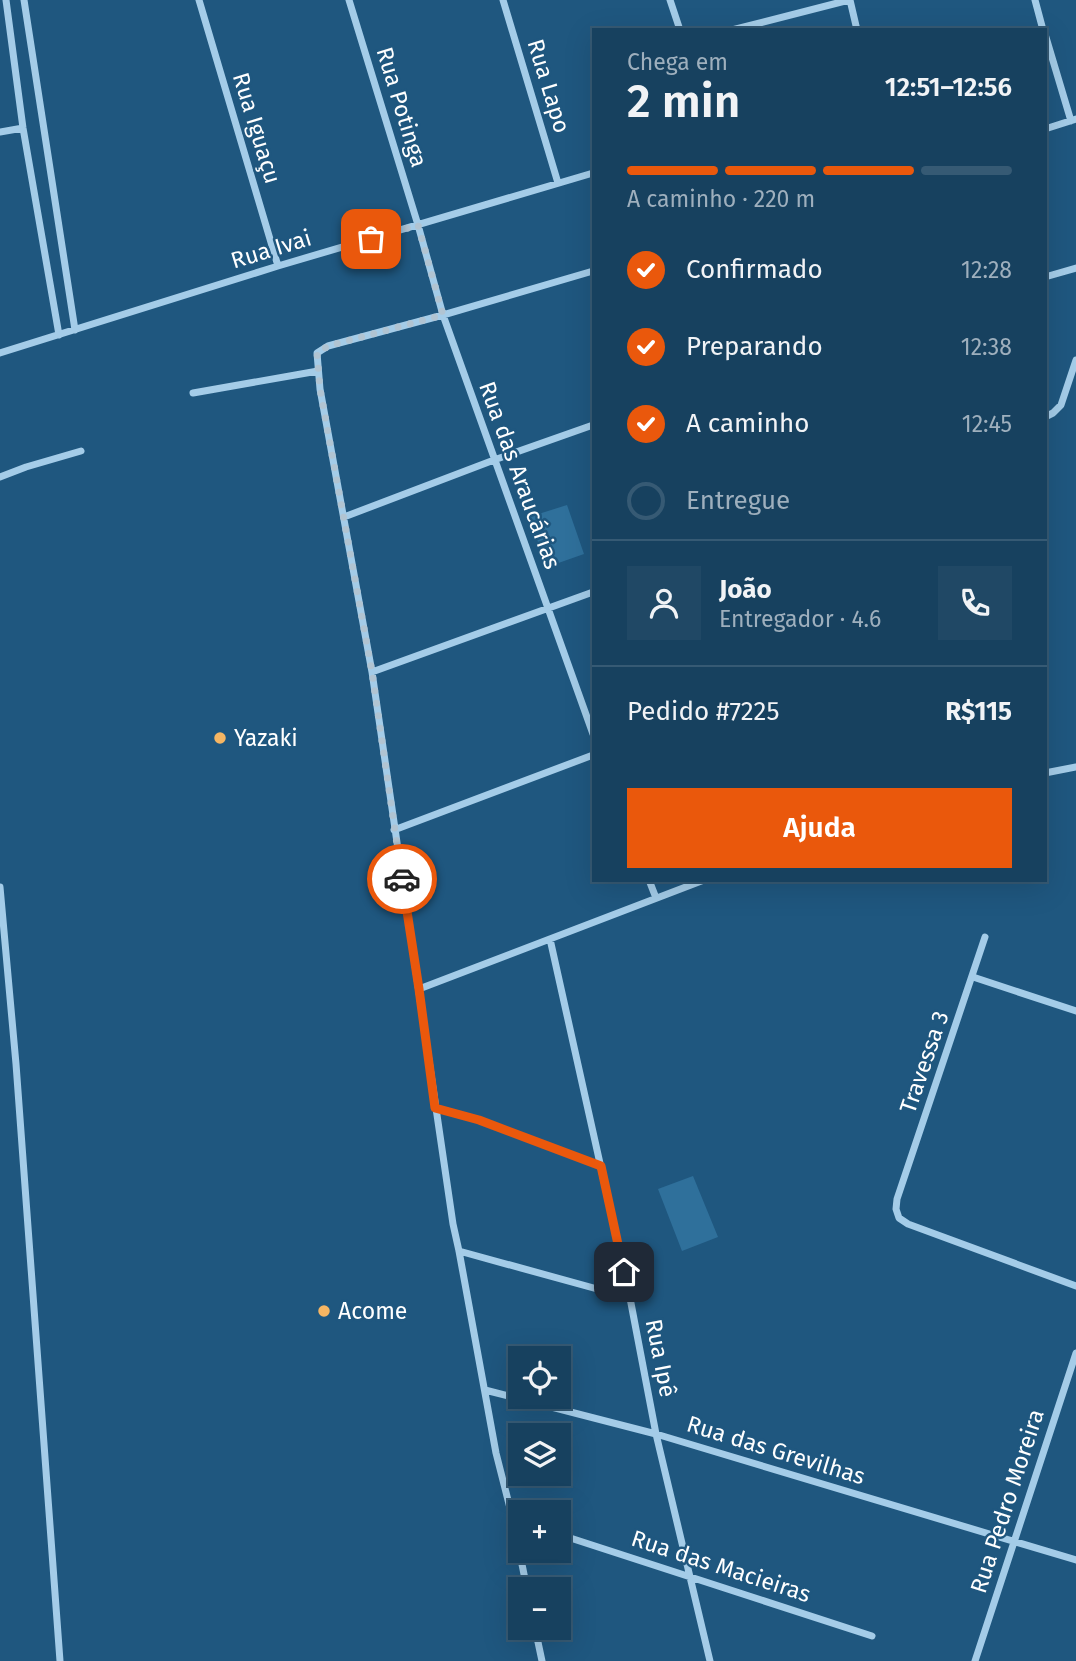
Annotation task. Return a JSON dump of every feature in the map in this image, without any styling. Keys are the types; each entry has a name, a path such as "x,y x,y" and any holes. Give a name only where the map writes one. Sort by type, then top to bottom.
{"street":[{"path":"6,0 23,128 59,335"},
{"path":"24,0 75,330"},
{"name":"Rua Iguaçu","path":"198,0 278,267"},
{"name":"Rua Potinga","path":"349,0 418,225"},
{"name":"Rua Lapo","path":"503,0 558,183"},
{"path":"670,0 679,28"},
{"path":"741,28 849,0 856,28"},
{"path":"1035,0 1043,28"},
{"path":"1047,41 1074,120 1047,128"},
{"path":"0,132 23,128"},
{"name":"Rua Ivai","path":"0,353 592,173"},
{"name":"Rua das Araucárias","path":"418,225 443,315 592,731"},
{"path":"1047,276 1076,268"},
{"path":"510,1500 496,1453 453,1224 372,672 318,372 317,353 328,346 592,271"},
{"path":"1047,416 1061,405 1076,360"},
{"path":"193,393 318,372"},
{"path":"344,517 592,425"},
{"path":"0,477 82,451"},
{"path":"372,672 592,592"},
{"path":"394,830 592,755"},
{"path":"1047,773 1076,766"},
{"path":"650,882 656,898"},
{"path":"419,989 699,882"},
{"path":"0,887 16,1065 60,1661"},
{"name":"Travessa 3","path":"985,937 897,1199 899,1218 908,1224 1076,1286"},
{"name":"Rua Ipê","path":"550,939 601,1166 656,1434 709,1661"},
{"path":"973,977 1076,1011"},
{"path":"435,1108 479,1120 601,1166"},
{"path":"459,1251 629,1298"},
{"name":"Rua Pedro Moreira","path":"975,1661 1076,1353"},
{"name":"Rua das Grevilhas","path":"485,1390 656,1434 1076,1560"},
{"name":"Rua das Macieiras","path":"571,1538 872,1636"},
{"path":"537,1640 541,1661"}],"shaded area":[{"path":"567,505 584,554 547,567 529,517"},
{"path":"693,1176 718,1237 682,1251 658,1189"}],"way so far":[{"path":"371,239 418,225 443,315 328,346 317,353 320,389 372,672 402,879"}],"place":[{"name":"Yazaki","path":"220,738"},
{"name":"Acome","path":"324,1311"}],"route":[{"path":"402,879 435,1108 479,1120 601,1166 624,1272"}]}
